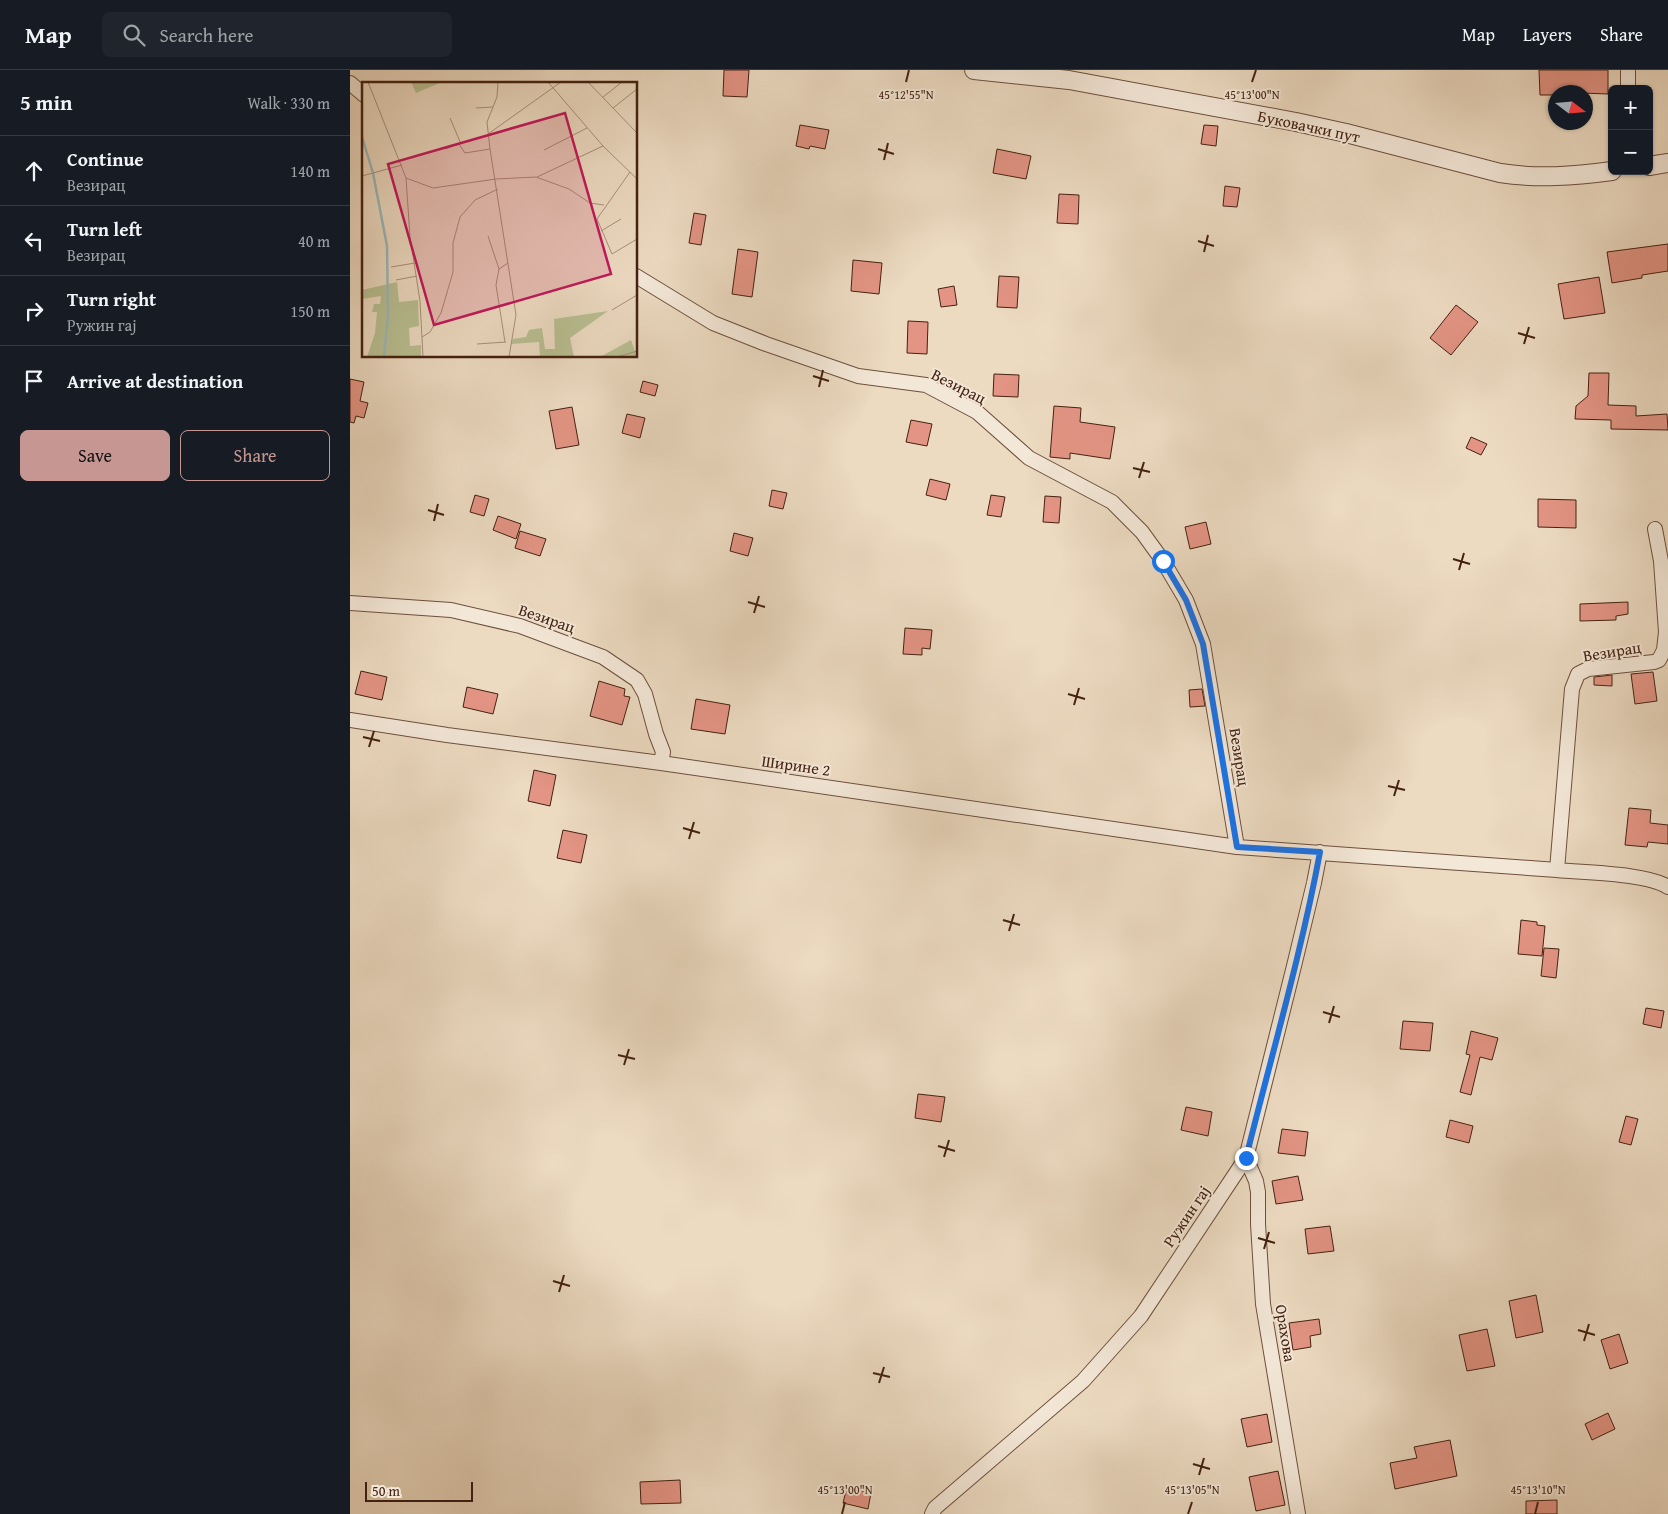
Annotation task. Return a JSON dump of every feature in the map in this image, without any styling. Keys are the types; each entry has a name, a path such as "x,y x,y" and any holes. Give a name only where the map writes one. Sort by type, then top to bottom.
{"street":[{"name":"Буковачки пут","path":"974,70 1069,80 1296,122 1500,173 1552,177 1608,171"},
{"path":"1628,70 1628,85"},
{"path":"350,83 362,93"},
{"path":"1653,165 1668,163"},
{"name":"Везирац","path":"638,277 713,323 766,344 858,376 926,386 977,412 1029,458 1112,502 1142,532 1163,561 1186,600 1203,644 1237,847"},
{"name":"Везирац","path":"1557,870 1572,689 1578,674 1588,669 1654,662 1659,660 1664,650 1666,632 1661,561 1654,530"},
{"name":"Везирац","path":"350,603 451,610 520,626 603,657 637,680 645,694 663,752 661,763"},
{"name":"Ширине 2","path":"350,720 447,735 661,763 1237,847"},
{"path":"1237,847 1557,870 1641,878 1661,882 1668,887"},
{"name":"Ружин гај","path":"932,1514 943,1501 1083,1381 1134,1324 1246,1158 1294,966 1320,852"},
{"name":"Орахова","path":"1246,1158 1256,1181 1258,1192 1263,1304 1298,1514"}],"building":[{"path":"724,70 749,70 747,97 723,96"},
{"path":"1539,70 1608,70 1608,94 1593,93 1593,85 1548,85 1548,95 1540,95"},
{"path":"800,125 829,130 825,149 810,146 809,149 796,146"},
{"path":"1204,125 1218,126 1216,146 1201,144"},
{"path":"997,149 1031,156 1026,179 993,173"},
{"path":"1225,186 1240,188 1237,207 1223,206"},
{"path":"1059,194 1079,195 1078,224 1057,223"},
{"path":"694,213 706,215 701,245 689,243"},
{"path":"1668,244 1668,271 1642,275 1642,278 1612,283 1607,252"},
{"path":"738,249 758,252 752,297 732,294"},
{"path":"853,260 882,263 879,294 851,291"},
{"path":"999,276 1019,277 1017,308 997,307"},
{"path":"1599,277 1605,313 1564,319 1558,284"},
{"path":"954,286 957,305 941,307 938,289"},
{"path":"1456,305 1478,322 1451,355 1430,338"},
{"path":"908,321 928,322 927,354 907,353"},
{"path":"1589,373 1609,373 1608,405 1636,406 1636,416 1667,414 1668,430 1611,429 1611,420 1575,419 1576,406 1588,396"},
{"path":"994,374 1019,375 1018,397 993,396"},
{"path":"350,379 364,382 360,401 368,403 364,418 356,416 354,423 350,422"},
{"path":"643,381 658,385 655,396 640,392"},
{"path":"1054,406 1081,408 1080,422 1115,427 1110,459 1070,453 1070,459 1050,457"},
{"path":"572,407 579,445 556,449 549,411"},
{"path":"627,414 645,418 640,438 622,433"},
{"path":"911,420 932,424 927,446 906,442"},
{"path":"1471,437 1487,444 1481,455 1466,448"},
{"path":"930,479 950,484 946,500 926,495"},
{"path":"772,490 787,493 783,509 769,506"},
{"path":"475,495 489,499 484,516 470,512"},
{"path":"991,495 1005,497 1001,517 987,515"},
{"path":"1045,496 1061,497 1059,523 1043,522"},
{"path":"1538,499 1576,500 1576,528 1538,527"},
{"path":"498,516 521,524 516,539 493,530"},
{"path":"1206,522 1211,544 1190,549 1185,527"},
{"path":"520,531 546,539 540,556 515,548"},
{"path":"734,533 753,538 748,556 730,551"},
{"path":"1628,602 1628,614 1616,616 1616,620 1580,621 1580,604"},
{"path":"905,628 932,630 930,649 922,648 922,655 903,654"},
{"path":"361,671 387,677 382,700 355,694"},
{"path":"1653,672 1657,701 1635,704 1631,674"},
{"path":"1612,675 1612,686 1594,685 1594,677"},
{"path":"599,681 625,689 624,696 630,697 622,725 590,716"},
{"path":"467,687 498,694 493,714 463,707"},
{"path":"1202,689 1205,706 1190,707 1189,690"},
{"path":"696,699 730,705 725,734 691,729"},
{"path":"534,770 556,775 550,806 528,801"},
{"path":"1629,808 1651,810 1650,823 1668,825 1668,844 1648,842 1647,847 1625,845"},
{"path":"563,830 587,835 581,863 557,858"},
{"path":"1521,920 1537,922 1537,925 1545,926 1542,956 1518,954"},
{"path":"1544,948 1559,949 1556,978 1541,976"},
{"path":"1646,1008 1664,1011 1661,1028 1643,1024"},
{"path":"1403,1021 1433,1023 1430,1051 1400,1049"},
{"path":"1471,1031 1498,1038 1492,1060 1480,1057 1471,1095 1460,1092 1470,1055 1466,1054"},
{"path":"918,1094 945,1097 941,1122 915,1118"},
{"path":"1186,1107 1212,1112 1208,1136 1181,1130"},
{"path":"1626,1116 1638,1119 1631,1145 1619,1142"},
{"path":"1450,1120 1473,1126 1469,1143 1446,1137"},
{"path":"1282,1129 1308,1132 1305,1156 1278,1153"},
{"path":"1298,1176 1303,1200 1276,1204 1272,1181"},
{"path":"1330,1226 1334,1251 1308,1254 1305,1229"},
{"path":"1536,1295 1543,1332 1516,1338 1509,1301"},
{"path":"1319,1319 1321,1334 1310,1336 1311,1347 1293,1350 1289,1323"},
{"path":"1487,1329 1495,1366 1467,1371 1459,1335"},
{"path":"1619,1334 1628,1363 1610,1369 1601,1340"},
{"path":"1608,1413 1615,1429 1592,1440 1585,1424"},
{"path":"1267,1414 1272,1442 1247,1447 1241,1419"},
{"path":"1450,1440 1457,1476 1395,1489 1390,1463 1417,1458 1414,1447"},
{"path":"1278,1471 1285,1505 1256,1511 1249,1477"},
{"path":"680,1480 681,1503 641,1504 640,1482"},
{"path":"847,1487 871,1493 868,1509 843,1503"},
{"path":"1557,1500 1557,1514 1526,1514 1526,1501"}],"route":[{"path":"1163,561 1186,600 1203,644 1237,847 1320,852 1261,1103 1246,1158"}]}
